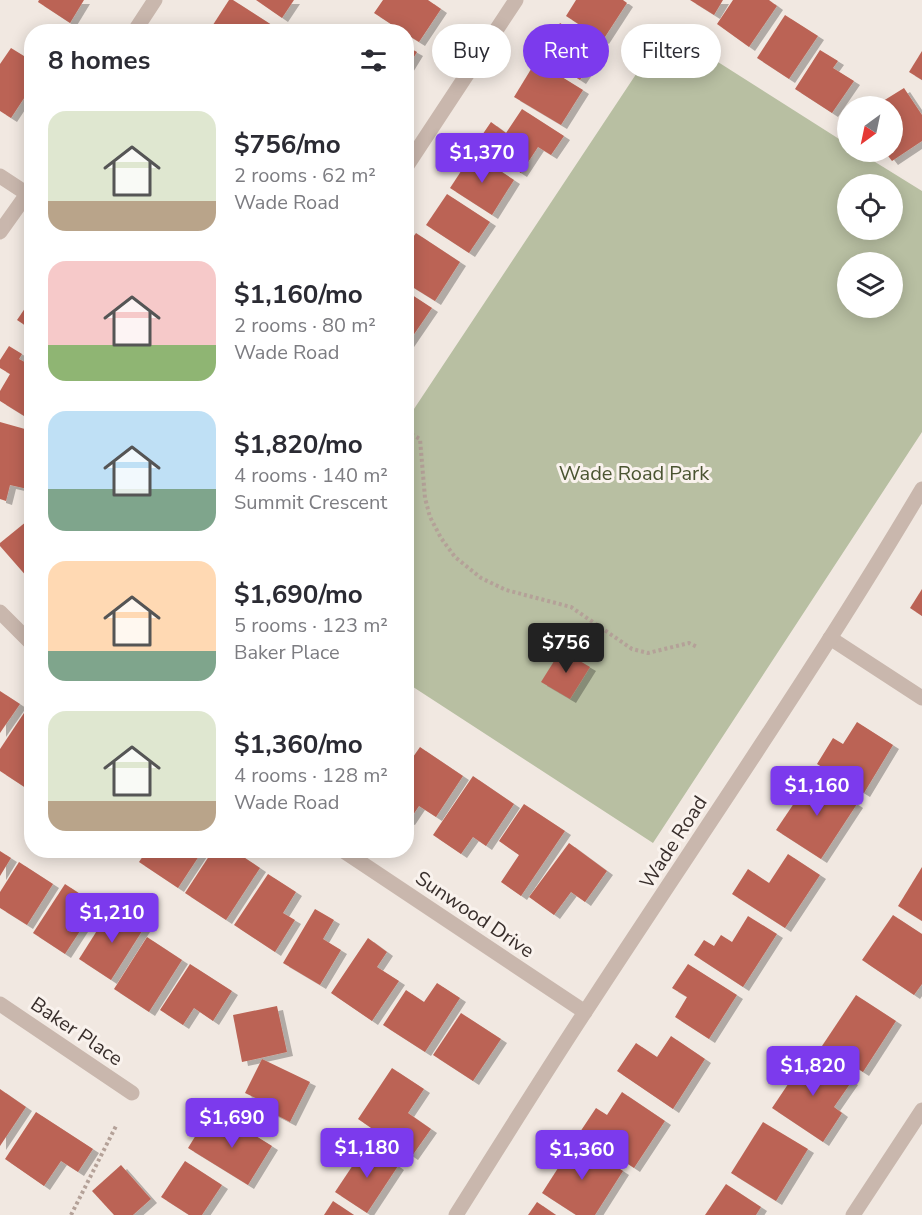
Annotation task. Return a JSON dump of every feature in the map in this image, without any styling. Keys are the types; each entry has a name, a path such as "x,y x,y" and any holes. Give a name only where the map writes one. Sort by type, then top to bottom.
{"street":[{"path":"139,24 155,0"},
{"path":"414,155 516,0"},
{"path":"0,176 24,190"},
{"path":"0,232 24,201"},
{"name":"Wade Road","path":"456,1215 585,1012 830,638 922,489"},
{"path":"0,612 24,636"},
{"path":"830,638 922,698"},
{"name":"Sunwood Drive","path":"354,858 585,1012"},
{"name":"Baker Place","path":"0,1005 132,1093"},
{"path":"854,1215 922,1110"}],"path":[{"path":"414,435 420,439 424,498 430,517 441,538 455,556 481,578 506,590 571,608 640,652 648,653 689,643 696,647"},
{"path":"70,1215 116,1126"}],"green space":[{"name":"Wade Road Park","path":"721,64 837,138 837,162 875,162 895,174 837,174 837,240 903,240 903,179 922,191 922,432 653,843 414,688 414,409 634,78 721,78"}],"building":[{"path":"39,0 84,0 70,23 38,2"},
{"path":"229,0 233,0 270,24 214,24"},
{"path":"256,0 294,0 282,18"},
{"path":"383,0 428,0 441,9 419,42 414,39 414,24 391,24 374,13"},
{"path":"576,0 623,0 627,3 609,31 609,24 578,24 566,16"},
{"path":"690,0 723,0 714,15"},
{"path":"733,0 769,0 777,6 749,47 721,27 721,24 717,24"},
{"path":"785,15 818,36 789,79 757,58"},
{"path":"11,48 24,56 24,98 11,118 0,111 0,64"},
{"path":"820,50 838,61 833,68 854,81 844,96 837,96 837,106 832,113 795,89"},
{"path":"922,51 922,80 909,72"},
{"path":"526,78 564,78 583,90 561,125 514,97"},
{"path":"904,88 922,115 922,141 903,154 903,96 891,96"},
{"path":"522,109 564,136 551,155 538,147 521,173 476,144 491,122 506,133"},
{"path":"473,153 514,180 492,215 450,188"},
{"path":"447,194 490,222 469,253 426,225"},
{"path":"416,233 460,262 435,301 414,288 414,236"},
{"path":"414,296 432,308 414,334"},
{"path":"24,310 24,325 17,320"},
{"path":"9,346 22,354 19,359 24,362 24,416 0,401 0,391 10,374 0,368 0,360"},
{"path":"0,422 24,429 24,488 10,485 6,501 0,499"},
{"path":"24,524 24,573 0,546 0,543"},
{"path":"922,589 922,616 910,608"},
{"path":"561,650 590,667 570,699 541,682"},
{"path":"0,691 20,704 0,733"},
{"path":"24,713 24,787 0,771 0,749"},
{"path":"857,722 893,745 864,793 817,764 833,738 843,744"},
{"path":"420,747 463,776 436,817 419,806 414,814 414,756"},
{"path":"813,775 857,804 821,859 776,830"},
{"path":"473,776 514,804 486,846 473,837 461,854 433,835"},
{"path":"524,804 565,831 521,896 501,882 519,855 499,841"},
{"path":"569,843 607,871 585,902 571,892 554,915 529,897"},
{"path":"0,851 11,858 0,876"},
{"path":"788,854 820,875 785,928 732,894 748,869 769,883"},
{"path":"142,858 198,858 178,888 139,862"},
{"path":"208,858 245,858 260,868 226,920 185,893"},
{"path":"19,862 53,884 27,925 0,908 0,892"},
{"path":"922,867 922,921 898,906"},
{"path":"268,874 296,892 283,913 295,920 275,952 234,925"},
{"path":"65,884 97,905 65,954 33,933"},
{"path":"112,907 144,928 111,980 79,959"},
{"path":"315,909 334,920 323,939 341,950 320,985 283,963"},
{"path":"893,915 922,934 922,984 914,995 862,960"},
{"path":"748,916 777,934 743,987 694,955 704,940 714,946 721,935 732,942"},
{"path":"147,937 182,960 149,1012 114,989"},
{"path":"368,938 387,952 377,967 399,981 372,1021 331,993"},
{"path":"190,964 232,991 213,1021 194,1008 183,1025 160,1010"},
{"path":"688,964 737,995 709,1039 675,1017 687,997 672,988"},
{"path":"437,983 460,998 425,1052 383,1025 406,990 424,1002"},
{"path":"856,995 896,1021 863,1072 822,1046"},
{"path":"277,1006 287,1052 242,1062 233,1015"},
{"path":"461,1013 501,1039 473,1081 433,1055"},
{"path":"671,1036 705,1059 673,1109 617,1071 636,1043 657,1057"},
{"path":"809,1053 852,1081 834,1107 842,1113 823,1142 772,1108"},
{"path":"262,1059 310,1082 290,1122 259,1106 262,1101 245,1093"},
{"path":"392,1068 424,1089 408,1113 431,1129 412,1156 358,1119"},
{"path":"0,1089 26,1107 0,1146"},
{"path":"622,1092 665,1121 634,1168 580,1132 596,1108 607,1115"},
{"path":"36,1112 93,1149 78,1172 61,1161 44,1186 5,1159"},
{"path":"224,1116 272,1146 248,1185 188,1148 201,1127 213,1134"},
{"path":"763,1122 808,1149 776,1201 731,1173"},
{"path":"576,1140 623,1171 595,1215 576,1215 542,1193"},
{"path":"367,1144 398,1166 367,1213 335,1192"},
{"path":"185,1161 222,1185 202,1215 189,1215 161,1197"},
{"path":"121,1165 151,1199 133,1215 114,1215 92,1191"},
{"path":"726,1184 761,1207 756,1215 705,1215"},
{"path":"333,1201 354,1215 324,1215"},
{"path":"537,1202 556,1215 528,1215"}]}
